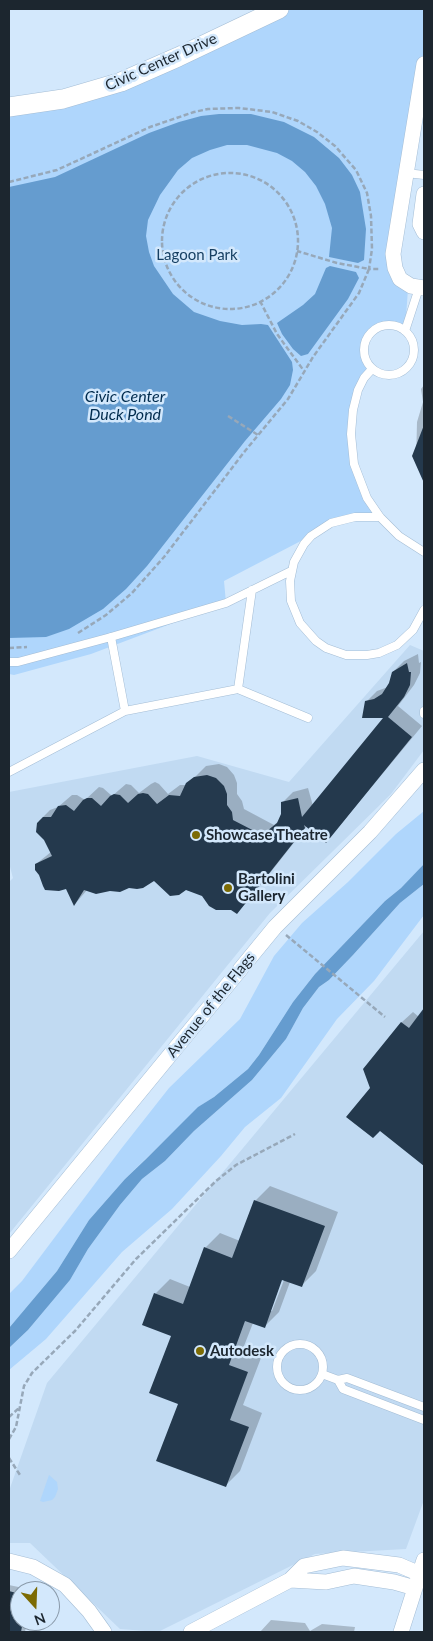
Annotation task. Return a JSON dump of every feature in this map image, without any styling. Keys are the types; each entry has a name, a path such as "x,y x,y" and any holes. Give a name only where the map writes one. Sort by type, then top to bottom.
{"street":[{"name":"Civic Center Drive","path":"9,107 44,102 108,87 178,57 279,9"},
{"path":"422,288 405,283 400,279 395,268 393,254 424,64"},
{"path":"424,194 420,224 424,232"},
{"name":"Avenue of the Flags","path":"9,1251 275,927 376,826 424,770"},
{"path":"9,1561 33,1567 65,1585 89,1611 104,1632"},
{"path":"191,1632 290,1580 326,1582 354,1576 394,1582 419,1574"},
{"path":"401,1632 419,1574"}],"lane":[{"path":"406,174 424,175"},
{"path":"405,331 422,288"},
{"path":"387,325 405,331 414,348 408,366 390,375 372,369 365,358 364,352 366,339 370,334 374,330 387,325"},
{"path":"372,369 364,378 356,396 351,434 354,464 361,486 380,517 399,536 424,552"},
{"path":"380,517 343,518 320,528 298,552 291,571 290,591 300,622 316,641 336,652 346,655 367,655 398,645 413,630 424,610"},
{"path":"9,662 18,662 111,637 226,603 291,571"},
{"path":"238,689 252,590"},
{"path":"111,637 124,711"},
{"path":"9,772 124,711 238,689 308,718"},
{"path":"299,1343 308,1345 316,1349 321,1356 322,1374 318,1382 310,1388 292,1389 284,1384 279,1377 278,1359 282,1351 290,1346 299,1343"},
{"path":"322,1374 338,1380 347,1378 424,1407"},
{"path":"338,1380 343,1389 424,1420"}],"path":[{"path":"9,182 57,170 136,133 194,112 208,109 239,108 272,112 298,121 326,139 350,162 360,177 367,193 372,224 372,249 369,270 358,293 304,370 288,399 142,583 106,615 75,635"},
{"path":"232,173 254,177 274,189 289,206 297,229 297,251 285,281 269,296 260,301 237,308 214,307 193,298 176,282 166,264 162,243 165,221 175,201 192,185 211,176 232,173"},
{"path":"297,251 331,262 369,270 395,268"},
{"path":"260,301 277,334 304,370"},
{"path":"228,416 258,435"},
{"path":"9,648 34,646"},
{"path":"288,937 385,1017"},
{"path":"9,1439 16,1427 24,1386 32,1373 75,1331 136,1258 216,1181 236,1165 295,1134"},
{"path":"9,1417 20,1407"},
{"path":"9,1458 20,1475"}],"shaded area":[{"path":"410,645 424,651 424,750 391,794 270,913 9,1234 9,882 13,878 9,863 9,792 197,756 289,782"},
{"path":"424,931 424,1500 406,1549 315,1554 158,1632 120,1629 30,1543 9,1543 9,1491 47,1383"}],"green space":[{"name":"Lagoon Park","path":"279,9 424,9 424,64 393,254 408,289 405,331 399,327 387,325 374,330 366,339 364,345 365,358 372,369 364,378 353,410 354,464 380,517 343,519 224,581 226,603 91,654 14,675 9,674 9,107 63,99"},
{"path":"424,811 424,864 401,888 385,901 315,974 293,1002 248,1069 200,1106 125,1179 89,1220 57,1271 9,1328 9,1294 22,1281 169,1088 240,1019 274,956 302,923 348,882 396,834"},
{"path":"424,884 424,915 374,981 337,1019 281,1098 245,1127 172,1209 122,1252 46,1339 9,1370 9,1348 28,1330 70,1280 88,1249 120,1205 142,1179 165,1161 194,1131 252,1080 286,1039 303,1008 319,987 329,980 400,903"},
{"path":"49,1475 57,1482 58,1489 52,1500 43,1502 40,1501"}],"water":[{"name":"Civic Center Duck Pond","path":"251,114 284,122 314,137 339,158 352,175 360,192 366,229 364,260 358,263 329,257 332,228 325,204 316,186 305,172 292,161 277,153 247,145 227,145 192,158 178,170 160,195 148,220 146,236 154,266 173,294 194,312 220,321 242,325 268,325 292,362 293,370 290,385 281,399 245,441 147,566 126,589 103,609 69,629 46,637 9,638 9,187 55,177 149,133 201,116"},
{"path":"330,266 356,272 359,278 348,299 308,354 301,356 282,334 277,323 315,294 326,268"},
{"path":"424,864 424,884 400,903 329,980 319,987 303,1008 286,1039 252,1080 194,1131 165,1161 142,1179 120,1205 88,1249 70,1280 28,1330 9,1348 9,1328 57,1271 89,1220 125,1179 198,1107 214,1097 248,1069 293,1002 315,974 385,901 401,888"}],"building":[{"path":"424,425 424,483 412,456"},
{"path":"407,663 409,672 411,672 410,685 404,697 388,717 412,737 326,843 304,825 305,828 237,914 231,910 216,910 209,906 202,896 186,890 179,895 170,896 154,881 143,888 129,888 120,892 110,891 96,894 84,890 74,906 66,889 59,891 45,890 35,870 35,864 52,856 44,840 36,832 37,823 43,817 51,817 58,806 66,805 74,811 83,800 92,798 101,806 114,794 120,795 128,803 138,794 143,793 148,794 157,804 169,795 180,796 186,783 194,777 207,775 216,778 224,786 227,794 227,805 232,812 233,820 262,835 277,823 281,814 281,802 298,798 302,817 383,718 362,718 365,701 374,699 382,694 389,683 392,672"},
{"path":"424,1008 424,1166 380,1131 373,1138 346,1117 370,1088 363,1069 401,1022 409,1028"},
{"name":"Autodesk","path":"254,1200 325,1226 302,1287 282,1280 265,1328 245,1321 229,1365 248,1372 230,1420 249,1427 226,1487 156,1461 178,1404 149,1393 171,1336 142,1325 154,1293 183,1304 204,1247 232,1258"},
{"path":"9,1591 10,1631 21,1631 9,1632"}],"place":[{"name":"Showcase Theatre","path":"196,835"},
{"name":"Bartolini Gallery","path":"228,888"},
{"name":"Autodesk","path":"200,1351"}]}
